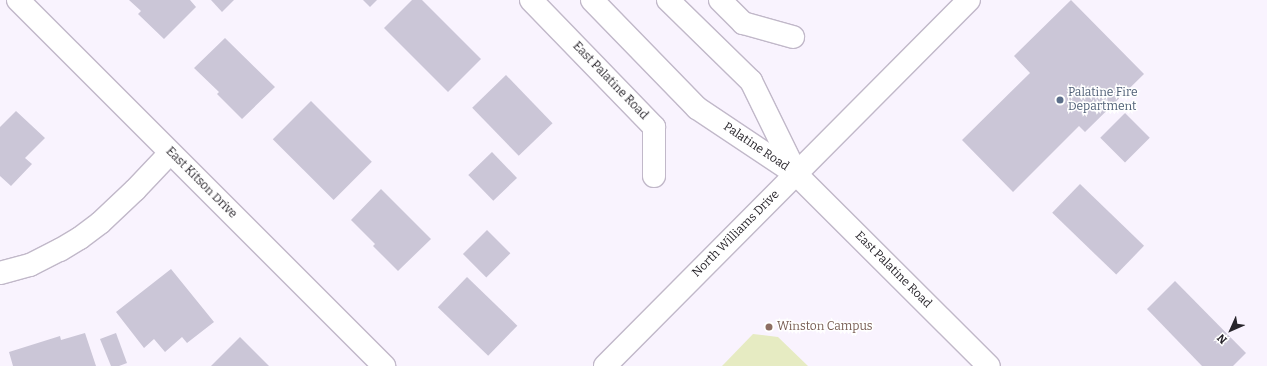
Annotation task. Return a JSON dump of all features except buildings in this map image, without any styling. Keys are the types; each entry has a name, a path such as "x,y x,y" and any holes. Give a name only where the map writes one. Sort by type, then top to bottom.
{"street":[{"name":"East Kitson Drive","path":"18,0 384,366"},
{"name":"East Palatine Road","path":"531,0 654,127 654,176"},
{"name":"Palatine Road","path":"592,0 697,108 796,174"},
{"name":"Palatine Road","path":"668,0 751,81 796,174"},
{"path":"720,0 743,23 793,37"},
{"name":"North Williams Drive","path":"605,366 969,0"},
{"path":"0,273 30,265 60,250 100,223 135,190 170,153"},
{"name":"East Palatine Road","path":"796,174 989,366"}],"green space":[{"path":"753,334 778,337 808,366 722,366"}],"place":[{"name":"Palatine Fire Department","path":"1060,100"},
{"name":"Winston Campus","path":"769,327"}]}
